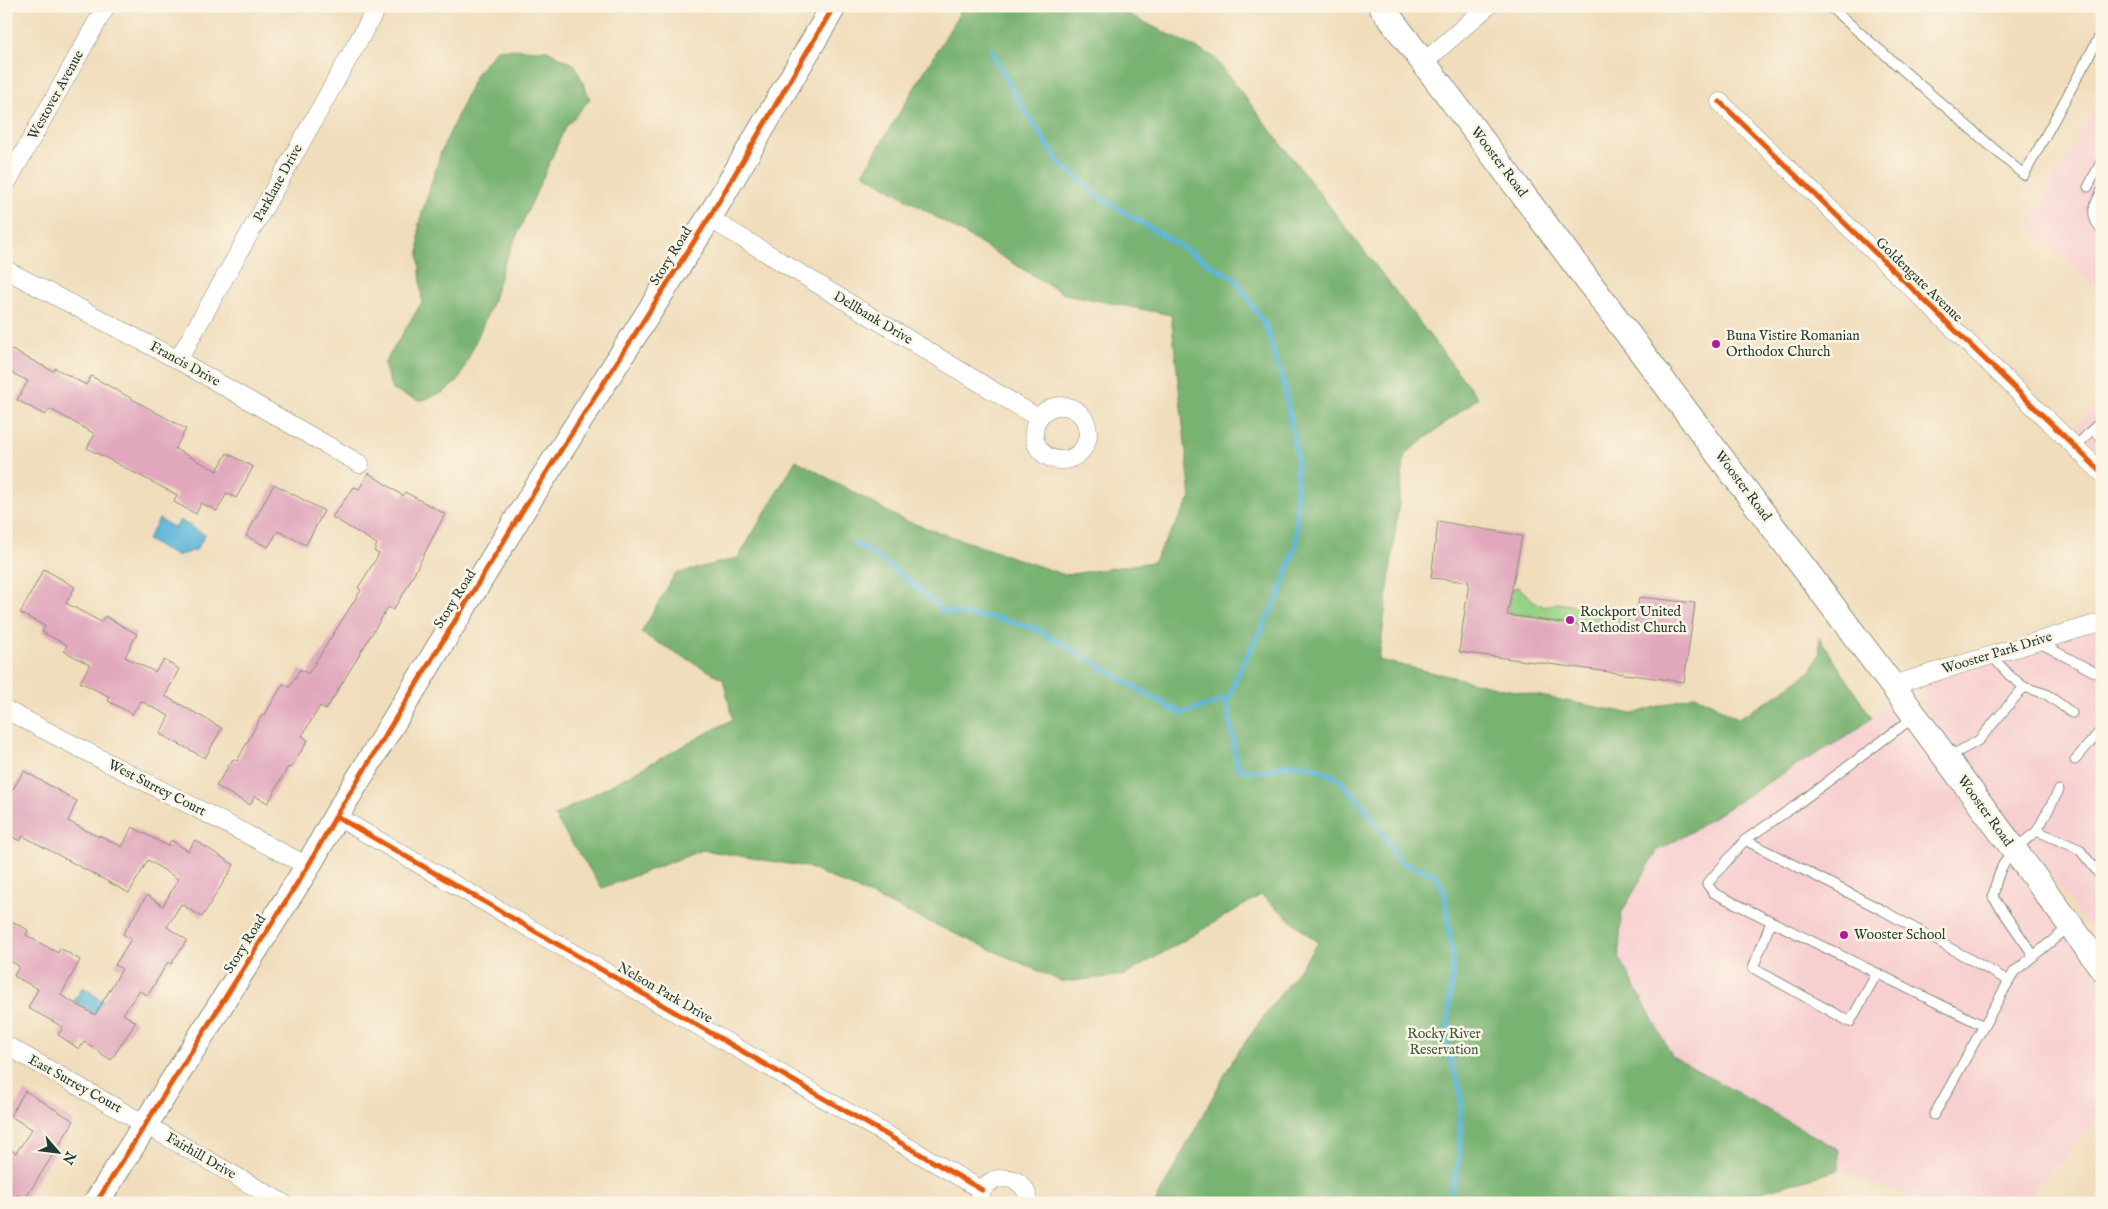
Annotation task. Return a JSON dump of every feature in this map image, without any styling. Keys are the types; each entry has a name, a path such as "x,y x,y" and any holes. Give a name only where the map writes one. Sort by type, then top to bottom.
{"street":[{"name":"Westover Avenue","path":"6,184 106,6"},
{"name":"Parklane Drive","path":"178,360 378,6"},
{"name":"Story Road","path":"96,1203 308,866 336,816 524,508 708,218 834,6"},
{"name":"Wooster Road","path":"1381,6 1947,758 2102,968"},
{"path":"1424,62 1488,6"},
{"name":"Goldengate Avenue","path":"1720,102 2102,473"},
{"name":"Dellbank Drive","path":"708,218 1038,418"},
{"name":"Francis Drive","path":"6,270 178,360 360,464"},
{"name":"Wooster Park Drive","path":"1892,685 2102,622"},
{"name":"West Surrey Court","path":"6,710 308,866"},
{"name":"Nelson Park Drive","path":"336,816 981,1196"},
{"name":"East Surrey Court","path":"6,1045 144,1124"},
{"name":"Fairhill Drive","path":"144,1124 283,1203"},
{"path":"981,1196 994,1179 1009,1178 1022,1186 1026,1192 1028,1203"}],"lane":[{"path":"1830,6 2024,175 2102,32"},
{"path":"2088,188 2102,160"},
{"path":"2102,191 2093,208 2095,223 2102,231"},
{"path":"2075,447 2102,420"},
{"path":"2093,430 2102,438"},
{"path":"2036,642 2102,676"},
{"path":"1991,655 2008,675 2024,687 2046,694 2072,713"},
{"path":"1947,758 1979,740 2024,687"},
{"path":"1915,716 1795,806 1745,840 1707,884 1714,893 1984,1026"},
{"path":"2075,760 2102,729"},
{"path":"2034,956 1994,897 1997,875 2014,849 2037,831 2059,790"},
{"path":"2037,831 2079,849 2102,879"},
{"path":"1745,840 1882,910 2009,981"},
{"path":"2096,870 2102,860"},
{"path":"1772,922 1754,968 1850,1022 1877,974"},
{"path":"1934,1115 2014,972 2070,926"}],"shaded area":[{"path":"2102,95 2102,292 2028,227"},
{"path":"2102,400 2102,464 2070,433"},
{"path":"2102,627 2102,934 2100,934 2092,930 2082,918 1922,706 1920,699 1924,687 1933,681"},
{"name":"Wooster School","path":"1897,699 2102,983 2102,1115 2022,1203 1925,1203 1839,1170 1839,1150 1672,1056 1619,956 1621,914 1657,851 1780,775 1851,734"}],"green space":[{"name":"Rocky River Reservation","path":"964,6 1112,6 1214,57 1478,398 1405,454 1379,660 1504,689 1633,714 1696,695 1738,718 1770,700 1811,671 1820,653 1819,637 1872,718 1851,734 1780,775 1657,851 1621,914 1619,956 1672,1056 1839,1150 1839,1170 1758,1193 1744,1203 1155,1203 1235,1056 1318,943 1261,895 1125,975 1063,982 807,867 703,850 602,888 554,816 733,719 723,679 641,633 675,574 738,558 796,460 903,520 1065,575 1153,562 1191,498 1171,315 1064,294 863,173"},
{"path":"497,49 547,50 575,65 590,99 565,128 504,264 491,306 459,380 444,392 420,401 392,390 384,364 422,302 419,223 441,152 476,74"},
{"path":"1519,587 1532,600 1545,607 1557,603 1625,614 1630,621 1630,630 1508,613 1513,588"}],"water":[{"path":"159,519 175,528 180,520 205,535 196,550 176,556 147,540"},
{"path":"83,987 106,1003 98,1016 74,1001"}],"building":[{"path":"6,347 53,371 55,368 86,385 91,376 186,429 175,449 217,471 227,453 253,467 236,498 227,493 217,511 201,503 196,514 174,502 177,495 87,448 95,434 50,409 45,415 17,400 28,381 6,370"},
{"path":"369,473 403,496 405,492 445,514 404,593 393,610 388,607 326,710 320,706 302,736 308,740 291,768 288,767 268,803 255,796 250,805 216,786 233,759 237,761 262,715 264,716 283,684 290,687 300,669 308,674 361,590 358,588 379,554 374,551 377,544 332,517 354,487 359,489"},
{"path":"274,484 324,511 306,545 278,531 268,547 246,536"},
{"path":"1438,521 1522,536 1507,615 1634,633 1639,597 1695,603 1684,682 1459,652 1469,582 1431,578"},
{"path":"44,569 75,587 66,603 101,622 105,616 137,634 125,657 155,672 164,660 179,669 165,696 222,728 205,758 160,734 169,716 141,701 132,714 108,701 110,697 80,682 90,665 64,651 67,645 42,632 45,626 20,613"},
{"path":"24,771 77,801 68,821 99,837 99,835 122,847 132,827 168,846 171,840 188,851 195,840 234,865 202,917 181,904 167,927 187,940 171,964 168,962 148,995 139,991 123,1014 136,1022 111,1060 84,1042 79,1049 58,1035 63,1027 28,1008 38,989 14,976 19,966 6,959 6,918 28,930 26,935 58,953 60,948 80,960 61,995 95,1015 122,969 115,965 131,939 123,934 147,895 163,906 178,879 148,860 129,893 23,836 20,841 6,834 6,786 13,789"},
{"path":"25,1091 74,1121 25,1199 17,1195 12,1203 6,1203 6,1147 16,1153 32,1129 10,1116"}],"waterway":[{"path":"991,51 1021,105 1059,162 1098,196 1236,280 1266,327 1285,389 1297,459 1296,545 1279,596 1238,673 1227,703 1237,766 1246,771 1264,771 1291,764 1311,766 1339,779 1366,809 1400,862 1436,875 1444,890 1453,961 1446,1046 1461,1093 1460,1153 1449,1203"},
{"path":"855,543 889,565 944,612 997,618 1035,628 1181,714 1229,698"}],"cycle path":[{"path":"96,1203 308,866 336,816 524,508 709,218 834,6"},
{"path":"1720,102 2102,473"},
{"path":"336,816 982,1190"}],"place":[{"name":"Buna Vistire Romanian Orthodox Church","path":"1716,344"},
{"name":"Rockport United Methodist Church","path":"1570,620"},
{"name":"Wooster School","path":"1844,935"}]}
